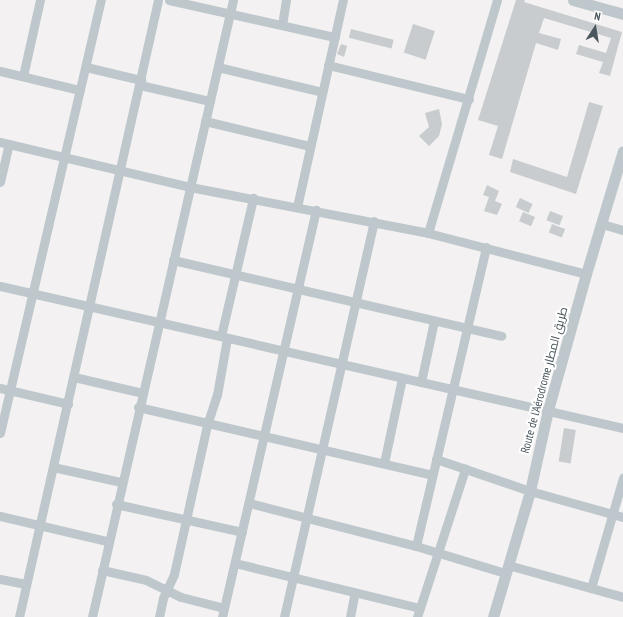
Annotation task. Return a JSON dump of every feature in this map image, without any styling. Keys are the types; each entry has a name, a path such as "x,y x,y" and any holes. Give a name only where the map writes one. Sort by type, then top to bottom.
{"street":[{"path":"23,76 40,0"},
{"path":"0,433 101,0"},
{"path":"19,617 122,170 158,0"},
{"path":"169,0 334,37"},
{"path":"92,617 138,407 233,0"},
{"path":"282,25 286,0"},
{"path":"297,207 343,0"},
{"path":"428,233 469,99 497,0"},
{"path":"573,0 623,14"},
{"path":"328,65 469,99"},
{"path":"86,67 210,101"},
{"path":"218,67 322,92"},
{"path":"0,71 80,90"},
{"path":"205,121 310,146"},
{"path":"0,182 5,143 190,187 374,221 428,233 586,274"},
{"name":"Route de l'Aérodrome طريق المطار","path":"493,617 530,491 548,410 623,150"},
{"path":"158,617 166,590 174,574 184,518 206,425 217,395 224,337 235,275 253,198"},
{"path":"102,570 146,580 186,599 223,612 316,210"},
{"path":"284,617 374,221"},
{"path":"602,224 623,230"},
{"path":"416,546 486,247"},
{"path":"172,260 501,336"},
{"path":"0,286 623,428"},
{"path":"421,382 434,321"},
{"path":"74,377 142,392"},
{"path":"384,463 402,378"},
{"path":"0,388 68,404"},
{"path":"138,407 206,425 264,436 432,475"},
{"path":"436,460 530,491 623,516"},
{"path":"53,467 121,482"},
{"path":"418,617 465,469"},
{"path":"591,588 623,478"},
{"path":"249,503 439,553 591,588 623,597"},
{"path":"116,504 242,532"},
{"path":"0,516 108,541"},
{"path":"235,563 420,608"},
{"path":"0,579 26,584"},
{"path":"350,617 355,592"}],"building":[{"path":"516,0 525,0 524,2 622,32 610,76 599,73 603,62 576,54 579,45 606,53 611,38 544,18 539,33 561,39 558,50 536,43 502,159 489,155 498,126 478,120"},
{"path":"413,24 435,31 426,60 404,53"},
{"path":"351,29 394,40 392,48 349,38"},
{"path":"341,44 347,46 344,57 337,54"},
{"path":"589,102 603,106 576,194 510,172 513,159 567,177"},
{"path":"439,109 442,124 439,136 429,146 419,136 429,127 425,113"},
{"path":"487,185 499,191 495,201 502,204 497,215 484,211 489,197 483,195"},
{"path":"520,198 533,204 528,213 516,207"},
{"path":"550,211 563,216 559,225 546,220"},
{"path":"523,212 535,217 531,226 519,221"},
{"path":"552,224 565,229 562,237 549,232"},
{"path":"564,428 576,430 571,463 559,462"}]}
